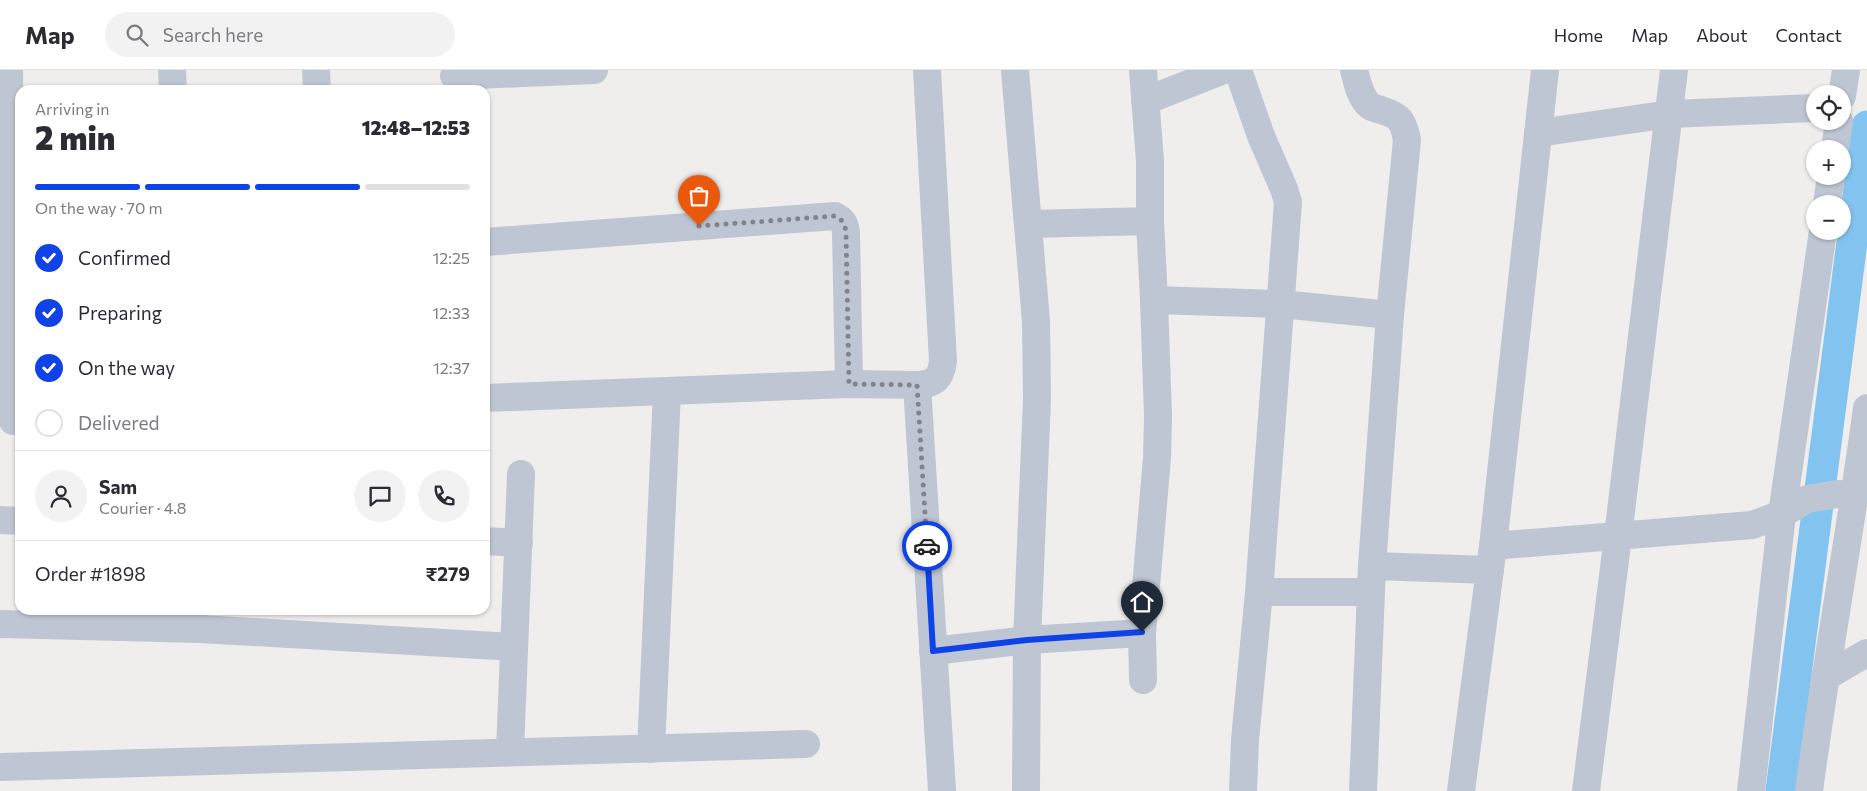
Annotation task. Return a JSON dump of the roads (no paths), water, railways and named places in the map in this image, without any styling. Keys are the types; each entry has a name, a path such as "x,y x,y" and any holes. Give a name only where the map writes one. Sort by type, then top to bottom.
{"street":[{"path":"9,70 15,297"},
{"path":"172,70 173,85"},
{"path":"316,70 317,85"},
{"path":"455,79 594,70"},
{"path":"490,398 849,384 917,385 928,384 937,379 942,373 943,361 927,70"},
{"path":"1015,70 1036,321 1037,399 1027,640 1026,791"},
{"path":"1143,70 1150,161 1150,221 1158,416 1157,458 1142,632 1143,680"},
{"path":"1145,101 1224,70"},
{"path":"1238,70 1261,136 1288,202 1259,592 1245,740 1243,791"},
{"path":"1354,70 1360,90 1370,106 1400,118 1405,127 1407,140 1390,314 1372,566 1362,791"},
{"path":"1461,791 1492,558 1545,70"},
{"path":"1586,791 1674,70"},
{"path":"1844,85 1846,70"},
{"path":"1538,133 1670,114 1806,108"},
{"path":"490,242 835,216 846,225 849,384"},
{"path":"1028,224 1150,221"},
{"path":"1751,791 1782,514 1822,240"},
{"path":"1154,300 1281,304 1390,314"},
{"path":"11,421 15,352"},
{"path":"917,385 942,791"},
{"path":"651,749 668,392"},
{"path":"1809,791 1867,408"},
{"path":"510,752 520,474"},
{"path":"1372,566 1492,558 1618,536 1752,524 1782,514 1807,499 1854,492"},
{"path":"0,520 15,521"},
{"path":"490,541 519,543"},
{"path":"1259,592 1371,592"},
{"path":"0,624 200,629 514,647"},
{"path":"933,651 1027,640 1142,632"},
{"path":"1825,677 1867,653"},
{"path":"0,767 806,744"}],"waterway":[{"path":"1781,791 1867,126"}]}
